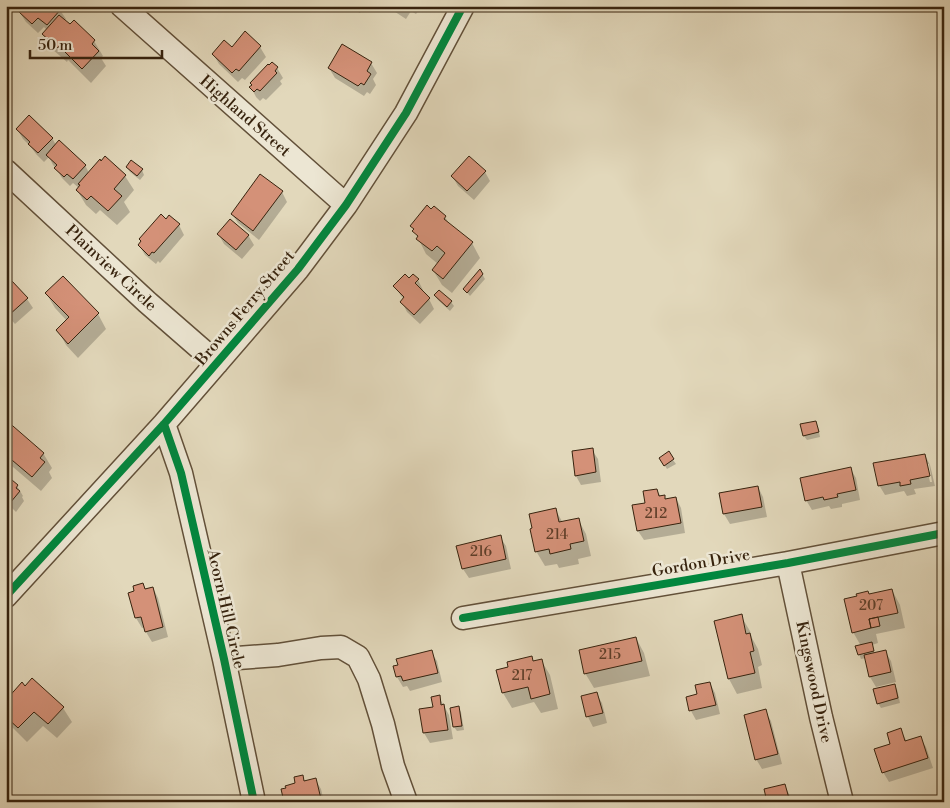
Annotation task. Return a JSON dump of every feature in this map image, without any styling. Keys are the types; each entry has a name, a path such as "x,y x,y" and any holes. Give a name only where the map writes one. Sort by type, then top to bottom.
{"street":[{"name":"Highland Street","path":"122,6 346,205"},
{"name":"Browns Ferry Street","path":"8,590 164,424 298,269 346,205 406,113 463,6"},
{"name":"Plainview Circle","path":"6,171 147,302 217,363"},
{"name":"Acorn Hill Circle","path":"164,424 181,473 224,659 254,802"},
{"name":"Gordon Drive","path":"463,618 788,563 944,533"},
{"name":"Kingswood Drive","path":"788,563 821,717 842,802"},
{"path":"224,659 278,655 321,648 341,647 358,657 369,679 383,724 393,766 406,802"}],"building":[{"path":"24,6 58,6 61,9 47,25 38,18 32,24 19,12"},
{"path":"59,15 70,24 74,20 95,40 92,44 99,51 82,69 59,46 58,48 42,34"},
{"path":"245,31 261,46 239,71 236,69 232,73 212,54 224,40 232,47"},
{"path":"342,44 372,62 367,71 371,74 364,85 361,83 358,86 328,68"},
{"path":"272,62 278,67 275,71 277,73 260,91 257,89 254,92 249,87 252,85 250,83"},
{"path":"29,115 53,138 38,153 28,144 30,142 16,129"},
{"path":"59,140 86,165 73,179 67,174 64,177 54,168 57,165 46,155"},
{"path":"105,156 126,175 114,189 122,196 108,211 91,196 87,200 76,190 80,185 78,184 100,159 101,161"},
{"path":"469,156 486,171 467,191 451,176"},
{"path":"131,160 143,169 137,176 126,167"},
{"path":"260,174 283,191 253,231 231,214"},
{"path":"427,205 431,209 434,206 446,216 444,219 473,242 443,279 432,270 445,253 437,246 432,251 416,239 418,236 412,231 414,229 410,226"},
{"path":"161,214 166,219 169,215 180,224 154,253 152,252 149,256 138,245 141,241 139,239"},
{"path":"230,219 249,235 236,250 217,234"},
{"path":"480,269 483,274 467,293 463,289"},
{"path":"405,274 409,278 413,274 419,279 415,283 430,298 414,315 400,302 404,297 393,286"},
{"path":"63,276 99,313 68,344 56,330 69,317 45,293"},
{"path":"11,280 28,298 9,315 6,312 6,285"},
{"path":"439,290 452,301 447,307 434,295"},
{"path":"6,420 44,453 40,458 45,462 32,477 6,455"},
{"path":"816,421 819,432 803,436 800,424"},
{"path":"593,448 596,472 575,476 572,451"},
{"path":"669,451 674,459 664,466 659,458"},
{"path":"925,454 930,476 910,480 911,484 900,486 900,482 878,486 873,463"},
{"path":"851,467 856,490 837,494 838,497 824,500 823,497 805,501 800,478"},
{"path":"6,475 18,485 16,488 20,491 10,503 6,500"},
{"path":"758,486 762,507 723,514 719,493"},
{"path":"657,489 659,496 665,495 665,499 676,497 681,523 637,531 632,505 645,503 643,491"},
{"path":"556,508 559,522 579,518 584,541 570,544 571,549 550,554 549,549 535,552 529,514"},
{"path":"501,535 506,559 462,569 456,546"},
{"path":"143,583 145,589 153,587 163,627 145,632 141,617 135,618 128,593 134,591 133,586"},
{"path":"892,589 898,613 869,619 871,628 852,633 844,599 868,591 869,594"},
{"path":"742,614 746,634 750,633 754,651 750,652 755,673 728,679 714,621"},
{"path":"878,617 880,626 871,628 869,619"},
{"path":"636,637 642,661 584,674 579,650"},
{"path":"872,642 874,651 858,655 855,646"},
{"path":"432,650 438,673 403,681 401,676 396,677 393,666 398,665 396,659"},
{"path":"886,650 891,672 869,677 864,655"},
{"path":"532,656 533,661 542,659 550,694 531,699 528,687 502,693 496,670 508,667 507,662"},
{"path":"32,678 64,707 48,724 34,712 18,728 6,717 6,707 9,704 6,700 22,682 25,686"},
{"path":"710,682 716,705 689,711 686,697 697,694 695,685"},
{"path":"895,684 898,698 877,704 873,689"},
{"path":"597,692 603,713 586,717 581,696"},
{"path":"440,695 441,705 444,704 448,730 423,733 419,709 433,707 431,697"},
{"path":"459,706 462,726 453,727 450,708"},
{"path":"766,709 778,754 755,760 744,715"},
{"path":"901,728 905,741 921,736 928,758 882,773 874,749 890,744 887,733"},
{"path":"303,775 304,781 316,778 321,799 307,802 284,802 281,789 295,783 294,777"},
{"path":"785,784 790,802 767,802 764,789"}],"cycle path":[{"path":"6,596 164,424 298,269 346,205 406,113 463,6"},
{"path":"164,424 181,473 224,659 254,802"},
{"path":"463,618 788,563 944,533"}]}
